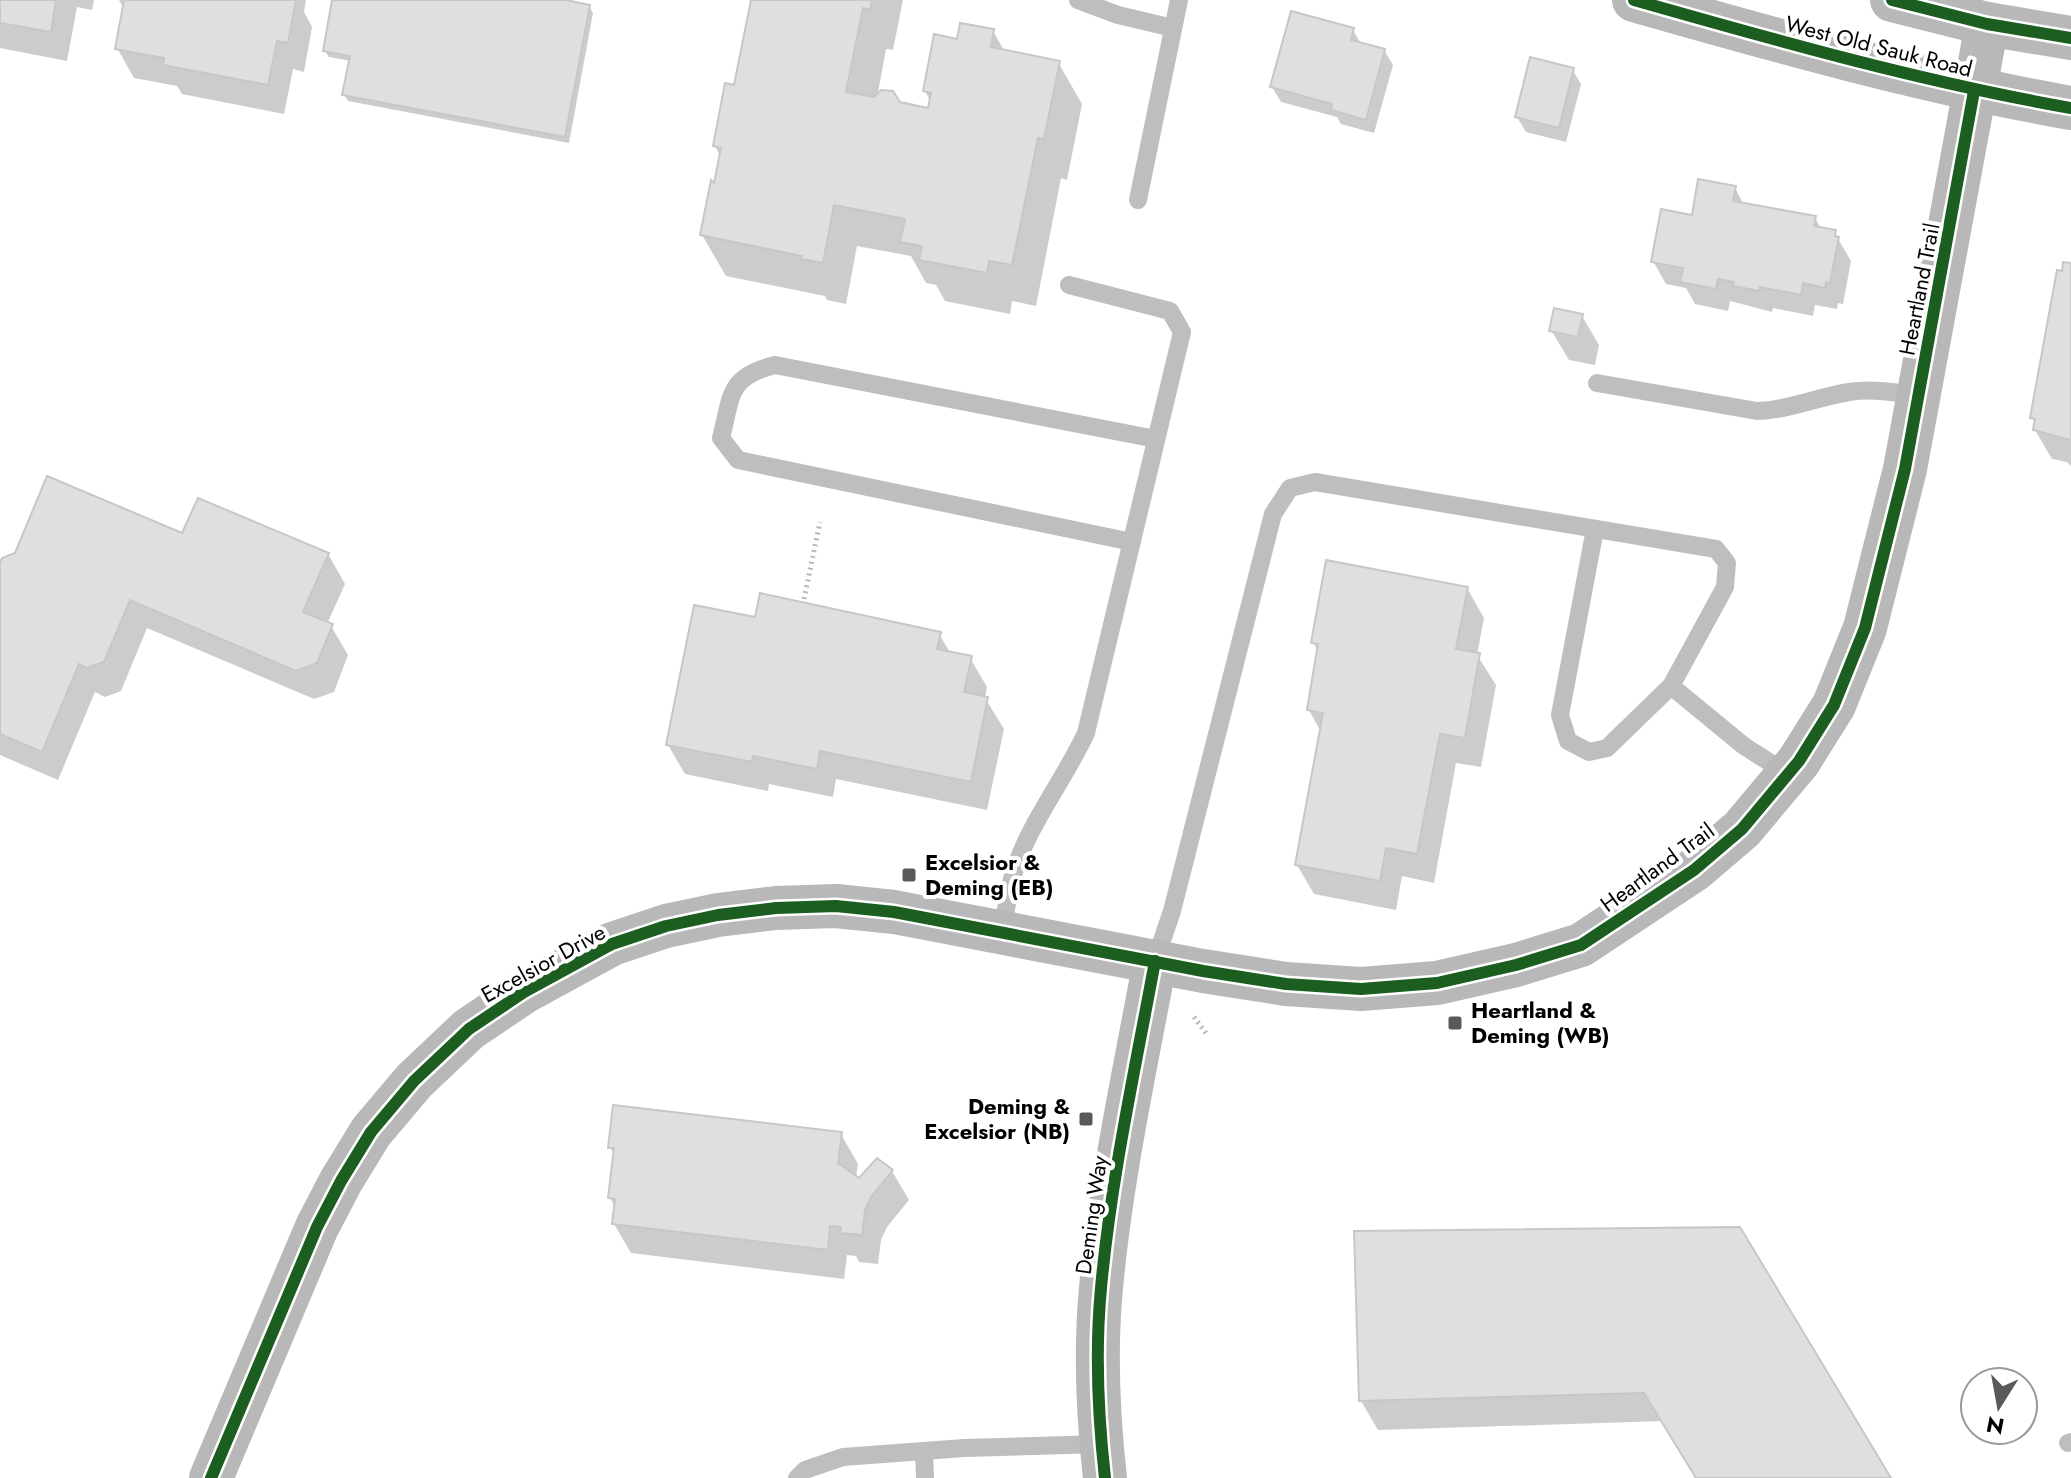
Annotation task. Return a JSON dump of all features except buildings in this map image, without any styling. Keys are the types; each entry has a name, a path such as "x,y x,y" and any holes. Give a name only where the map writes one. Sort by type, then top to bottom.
{"street":[{"name":"West Old Sauk Road","path":"1634,0 1793,46 1974,91 2071,108"},
{"path":"1892,0 1987,24 2071,38"},
{"name":"Heartland Trail","path":"1155,961 1286,984 1361,989 1437,983 1516,965 1581,945 1694,870 1742,829 1799,761 1834,705 1865,628 1905,469 1987,24"},
{"name":"Excelsior Drive","path":"211,1478 317,1227 364,1144 414,1081 469,1029 524,992 612,944 666,926 718,915 776,908 836,906 894,912 1155,961"},
{"name":"Deming Way","path":"1104,1461 1099,1361 1101,1291 1110,1211 1155,961"}],"lane":[{"path":"1078,0 1118,15 1173,28"},
{"path":"1138,200 1179,0"},
{"path":"1003,932 1011,881 1031,832 1072,764 1086,733 1182,332 1170,311 1069,285"},
{"path":"1132,542 738,460 721,438 734,387 751,371 775,365 1156,439"},
{"path":"1597,383 1757,411 1779,410 1847,392 1867,390 1919,395"},
{"path":"1155,961 1172,911 1273,514 1290,488 1315,482 1716,549 1727,563 1725,587 1671,686 1607,748 1589,752 1568,741 1560,715 1595,529"},
{"path":"1671,686 1744,746 1788,774"},
{"path":"797,1478 805,1470 843,1457 924,1451 1104,1461"},
{"path":"924,1451 925,1478"}],"path":[{"path":"804,599 820,522"},
{"path":"1194,1017 1208,1036"}],"cycle path":[{"path":"1634,0 1906,73 2071,108"},
{"path":"1892,0 1987,24 2071,38"},
{"path":"211,1478 317,1227 371,1132 414,1081 469,1029 524,992 612,944 666,926 718,915 776,908 836,906 894,912 1203,971 1286,984 1361,989 1437,983 1516,965 1581,945 1694,870 1742,829 1799,761 1834,705 1865,628 1905,469 1974,91"},
{"path":"1105,1478 1098,1383 1101,1288 1117,1165 1155,961"}],"place":[{"name":"Excelsior & Deming (EB)","path":"909,875"},
{"name":"Heartland & Deming (WB)","path":"1455,1023"},
{"name":"Deming & Excelsior (NB)","path":"1086,1119"}]}
